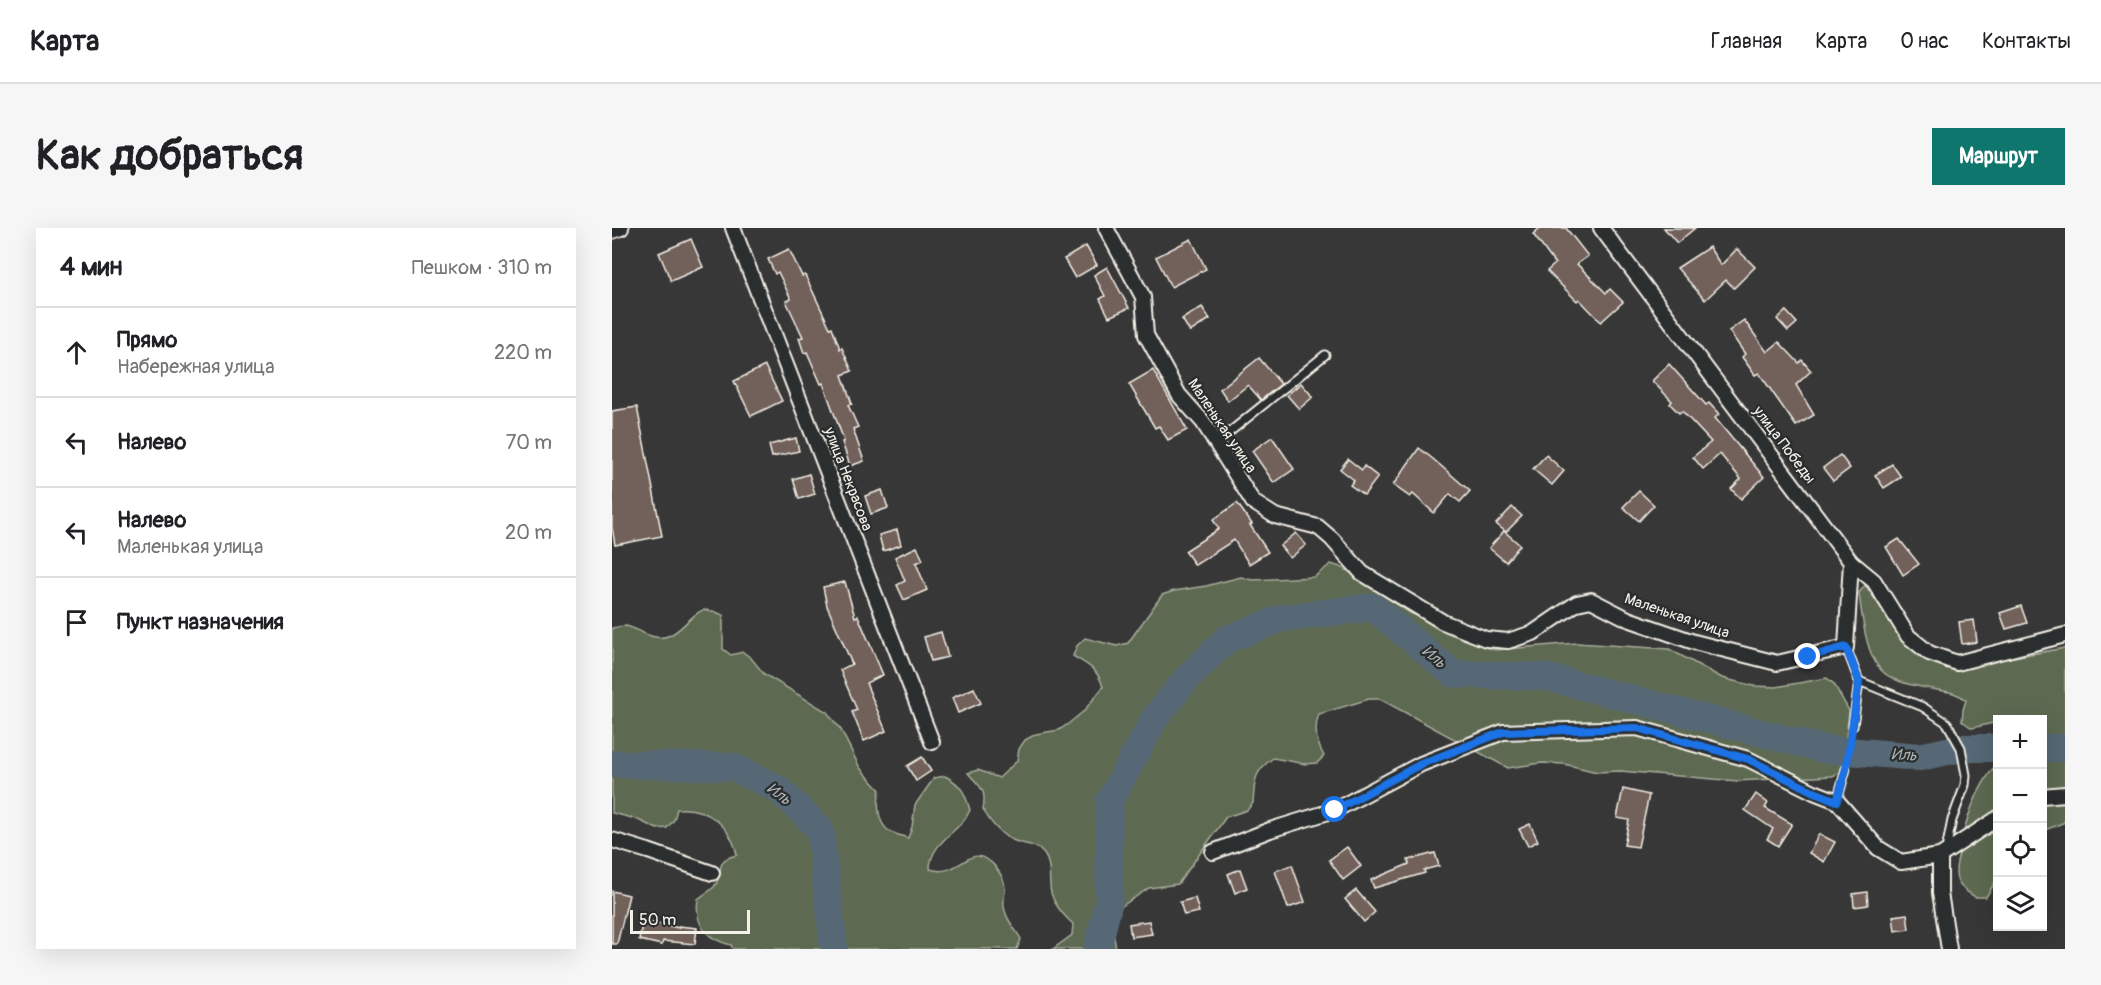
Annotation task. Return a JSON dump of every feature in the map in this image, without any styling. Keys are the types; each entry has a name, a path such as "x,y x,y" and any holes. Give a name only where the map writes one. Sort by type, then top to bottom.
{"street":[{"path":"612,231 621,228"},
{"name":"улица Некрасова","path":"733,228 932,742"},
{"name":"Маленькая улица","path":"1106,228 1143,297 1146,335 1179,395 1203,422 1253,502 1275,516 1318,527 1332,539 1362,573 1443,622 1486,639 1508,641 1533,633 1577,603 1591,600 1628,619 1694,642 1777,663 1846,647"},
{"name":"улица Победы","path":"1601,228 1851,562 1874,581 1908,636 1929,653 1957,663 2065,635"},
{"path":"1846,647 1851,562"},
{"path":"1213,852 1270,830 1335,810 1421,764 1503,732 1637,728 1748,759 1837,801 1878,848 1901,862 1943,853 1993,821"},
{"path":"2047,796 2065,794"},
{"path":"612,840 712,873"},
{"path":"1943,853 1940,893 1949,949"}],"lane":[{"path":"1216,443 1325,355"},
{"path":"1846,647 1859,681 1853,726"},
{"path":"1859,681 1923,707 1947,723 1961,748 1966,775 1965,785 1943,853"},
{"path":"1837,801 1846,769"}],"path":[{"path":"1846,769 1853,726"}],"green space":[{"path":"1331,564 1343,568 1410,613 1495,650 1577,643 1669,649 1722,678 1754,686 1776,687 1827,678 1834,684 1849,711 1842,772 1832,776 1737,781 1620,771 1597,772 1564,764 1541,763 1508,768 1380,699 1369,699 1319,714 1316,735 1324,756 1317,763 1306,764 1273,758 1258,773 1253,803 1247,810 1226,817 1178,884 1149,888 1122,906 1112,925 1116,949 1053,949 1072,935 1073,924 1054,902 1046,858 1038,848 1010,839 996,828 983,809 982,789 968,773 978,770 999,778 1017,761 1019,749 1025,740 1036,734 1059,730 1084,711 1103,687 1095,672 1073,656 1077,646 1085,638 1117,646 1128,643 1162,595 1174,591 1241,577 1252,580 1314,577"},
{"path":"1865,585 1906,643 1947,669 2065,648 2065,822 2047,829 2047,715 1993,715 1993,723 1972,728 1962,721 1966,700 1962,697 1950,692 1903,683 1887,675 1880,669 1870,650 1859,593"},
{"path":"703,610 723,615 723,649 731,655 743,652 764,674 827,712 841,730 860,768 880,790 878,806 880,818 889,831 908,838 915,805 934,778 945,776 959,786 970,810 966,818 935,851 930,869 945,870 974,856 992,863 1004,882 1006,915 1021,939 1017,949 733,949 731,945 715,939 704,930 698,916 698,899 714,887 722,863 729,857 737,855 723,827 708,815 688,809 677,809 674,820 667,828 657,829 636,819 612,813 612,628 626,626 652,636 668,636"},
{"path":"1993,768 1993,886 1986,897 1975,897 1959,884 1956,875 1957,864 1964,829 1972,806"}],"building":[{"path":"1540,228 1566,228 1588,256 1577,264 1606,293 1610,289 1623,302 1601,322 1547,271 1555,264 1533,234"},
{"path":"1664,228 1695,228 1677,243"},
{"path":"691,239 703,267 671,281 659,253"},
{"path":"1191,239 1206,269 1171,287 1156,257"},
{"path":"1086,246 1097,265 1075,278 1064,259"},
{"path":"1709,247 1721,265 1737,249 1755,267 1734,288 1726,280 1705,300 1677,268"},
{"path":"789,249 802,276 805,275 830,328 832,327 840,349 842,348 852,371 842,375 852,404 848,405 858,427 853,429 864,461 850,466 842,442 844,441 823,383 821,384 807,352 804,353 799,338 803,337 786,301 791,299 778,272 775,274 768,259"},
{"path":"1107,267 1129,308 1109,317 1100,299 1105,296 1094,275"},
{"path":"1202,307 1210,319 1190,332 1182,319"},
{"path":"1786,311 1797,323 1788,331 1777,319"},
{"path":"1744,320 1767,352 1779,342 1799,363 1802,360 1811,371 1796,385 1814,415 1796,426 1759,373 1755,375 1742,357 1745,354 1729,331"},
{"path":"1259,358 1281,384 1261,400 1248,385 1228,401 1220,389"},
{"path":"1669,364 1706,405 1709,403 1719,414 1715,418 1764,477 1741,499 1731,489 1741,479 1720,454 1703,469 1693,457 1711,442 1682,411 1679,413 1670,404 1672,401 1652,381"},
{"path":"765,366 782,401 751,416 734,381"},
{"path":"1153,370 1187,430 1168,440 1159,426 1155,428 1129,384"},
{"path":"1301,383 1313,397 1299,409 1287,395"},
{"path":"637,407 662,536 615,545 612,527 612,411"},
{"path":"1272,437 1294,469 1274,483 1252,451"},
{"path":"796,438 799,451 772,457 769,445"},
{"path":"1419,448 1470,491 1460,502 1450,494 1434,513 1413,494 1410,497 1393,485"},
{"path":"1546,455 1564,471 1552,485 1533,469"},
{"path":"1840,455 1850,468 1833,481 1823,468"},
{"path":"1348,459 1362,470 1364,466 1378,477 1364,495 1350,485 1354,480 1340,469"},
{"path":"1892,464 1901,477 1884,488 1875,475"},
{"path":"809,474 815,494 799,499 793,479"},
{"path":"882,490 888,508 871,514 865,496"},
{"path":"1639,491 1654,505 1639,521 1623,507"},
{"path":"1237,503 1268,552 1249,564 1234,540 1195,565 1185,551 1219,529 1213,520"},
{"path":"1512,507 1522,516 1506,532 1496,524"},
{"path":"897,530 901,545 883,551 879,535"},
{"path":"1504,531 1520,545 1506,562 1489,548"},
{"path":"1296,533 1306,545 1290,558 1280,546"},
{"path":"1899,539 1919,564 1903,575 1886,547"},
{"path":"917,547 923,560 916,563 927,590 904,600 897,585 905,581 895,557"},
{"path":"845,582 855,617 858,616 883,675 866,683 886,731 864,741 852,712 857,710 840,670 852,664 827,606 823,587"},
{"path":"2021,606 2027,623 2006,629 2000,613"},
{"path":"1974,620 1977,642 1962,644 1959,622"},
{"path":"941,632 948,657 931,661 924,637"},
{"path":"974,688 981,703 958,713 952,698"},
{"path":"922,757 931,771 916,781 907,766"},
{"path":"1623,789 1649,795 1638,847 1624,845 1629,820 1617,818"},
{"path":"1756,794 1768,803 1765,808 1792,824 1778,846 1767,839 1773,829 1745,810"},
{"path":"1530,824 1538,841 1528,846 1519,829"},
{"path":"1819,834 1835,842 1824,862 1809,853"},
{"path":"1347,847 1361,866 1343,880 1329,860"},
{"path":"1435,853 1439,866 1424,870 1425,873 1374,888 1371,880 1409,864 1408,860"},
{"path":"1292,865 1305,902 1288,908 1275,871"},
{"path":"1240,869 1247,888 1235,893 1228,874"},
{"path":"1356,890 1375,912 1364,922 1345,899"},
{"path":"612,891 629,895 617,944 612,944"},
{"path":"1867,892 1868,905 1854,907 1853,894"},
{"path":"1195,898 1199,912 1184,915 1180,902"},
{"path":"1907,914 1909,929 1895,931 1893,916"},
{"path":"643,920 679,928 679,926 697,928 695,944 663,941 662,945 639,940"},
{"path":"1149,921 1152,934 1131,937 1129,924"}],"waterway":[{"name":"Иль","path":"1097,949 1109,901 1109,802 1155,718 1186,679 1227,639 1283,618 1373,607 1453,674 1547,677 1823,749 1920,757 1961,748 1993,748"},
{"name":"Иль","path":"2047,748 2065,748"},
{"name":"Иль","path":"612,764 734,767 778,789 820,829 834,949"}],"route":[{"path":"1335,810 1421,764 1503,732 1637,728 1748,759 1837,801 1846,769 1859,681 1846,647 1808,657"}]}
